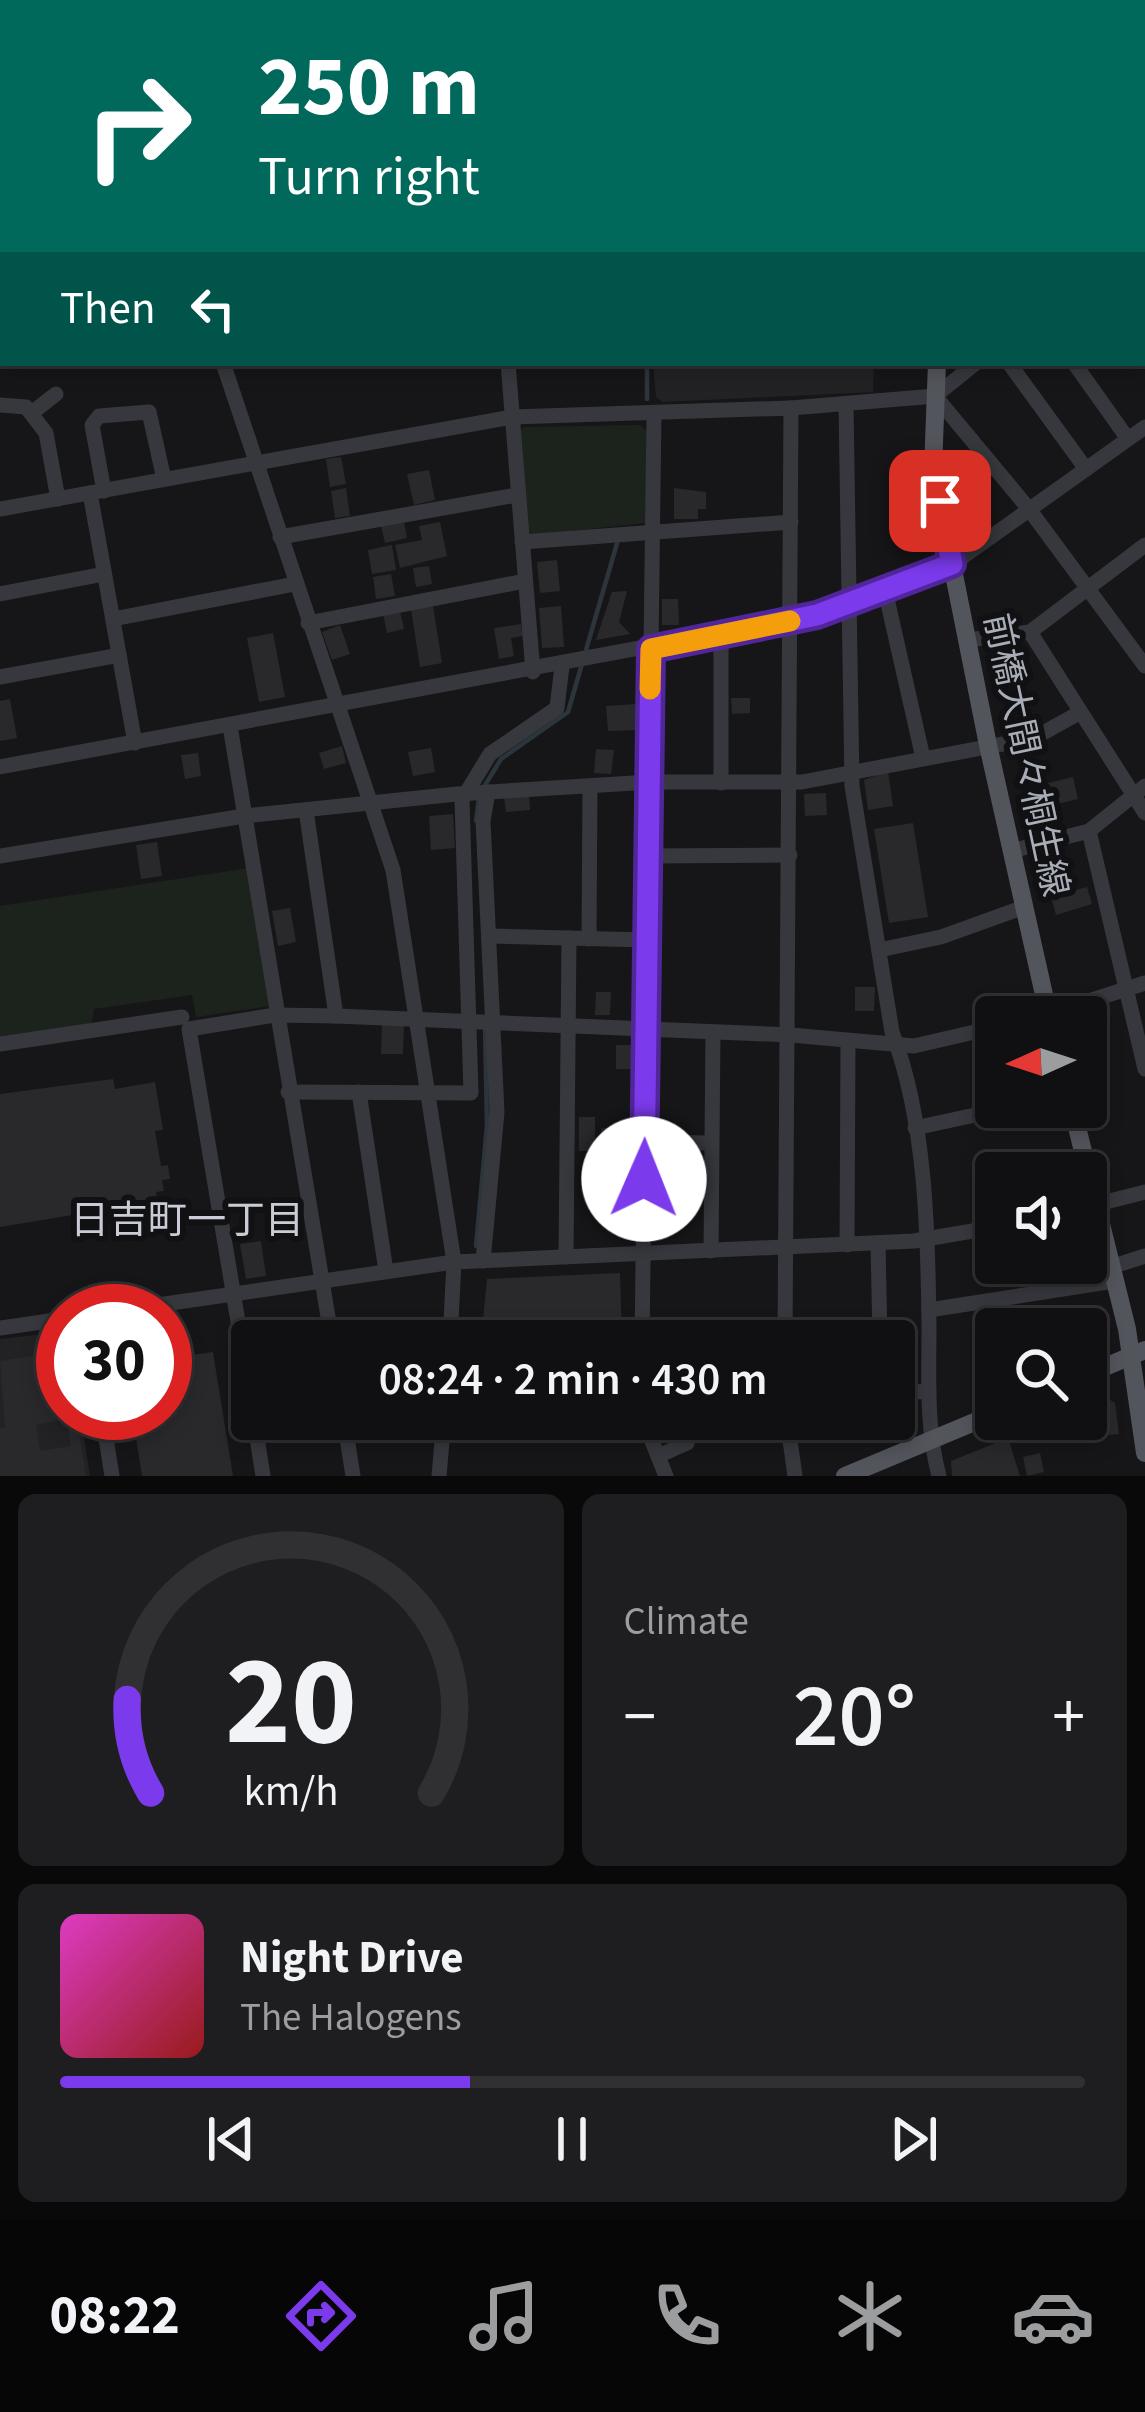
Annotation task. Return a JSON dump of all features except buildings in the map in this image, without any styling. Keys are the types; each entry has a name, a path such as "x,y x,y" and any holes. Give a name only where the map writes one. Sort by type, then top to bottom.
{"main road":[{"name":"前橋大間々桐生線","path":"937,366 933,469 1042,996"},
{"path":"1107,1255 1138,1353 1145,1453"},
{"path":"1107,1366 1138,1353"},
{"path":"844,1476 975,1422"}],"street":[{"path":"224,366 393,870 454,1262 451,1320"},
{"path":"508,366 532,672"},
{"path":"0,509 512,417 791,408 935,396 972,366"},
{"path":"1011,366 1086,469"},
{"path":"1076,366 1128,440"},
{"path":"33,412 56,394"},
{"path":"935,396 1029,509 1145,665"},
{"path":"0,405 18,404 33,412 46,433 58,499"},
{"path":"846,404 853,772 879,950 915,1128 925,1239 932,1441 939,1476"},
{"path":"785,1320 791,1035 791,408"},
{"path":"135,743 104,574 92,425 99,416 149,412 164,479"},
{"path":"643,1320 654,414"},
{"path":"0,767 532,672 792,620 952,564 1145,428"},
{"path":"280,537 517,494"},
{"path":"522,542 790,521"},
{"path":"968,640 1030,632 1145,545"},
{"path":"0,594 104,574"},
{"path":"308,622 525,581"},
{"path":"112,619 296,584"},
{"path":"885,590 922,758"},
{"path":"1030,632 1079,713 1140,790 1145,813"},
{"path":"721,636 721,783"},
{"path":"0,677 119,655"},
{"path":"484,1261 497,1112 482,1022 477,793 494,750 557,708 573,664"},
{"path":"0,856 244,816 370,803 650,782 792,781 1034,738 1079,713"},
{"path":"230,726 329,1320"},
{"path":"589,939 590,786"},
{"path":"1011,851 1089,831 1140,790"},
{"path":"288,1092 473,1090 489,936 483,820 477,793"},
{"path":"306,810 336,1016"},
{"path":"1089,831 1145,1069"},
{"path":"648,856 790,855"},
{"path":"879,950 941,937 1024,907"},
{"path":"489,936 647,940"},
{"path":"566,1257 569,938"},
{"path":"1105,996 1145,983"},
{"path":"238,1320 188,1034 195,1027 275,1015 646,1028 922,1045 975,1033"},
{"path":"0,1044 182,1017"},
{"path":"711,1251 713,1033"},
{"path":"847,1245 848,1042"},
{"path":"359,1092 386,1271"},
{"path":"915,1128 975,1115"},
{"path":"644,1142 711,1143"},
{"path":"1107,1202 1145,1192"},
{"path":"192,1299 454,1262 847,1245 975,1231"},
{"path":"878,1243 880,1320"},
{"path":"928,1310 1113,1274 1145,1256"},
{"path":"0,1328 36,1323"},
{"path":"915,1391 929,1391"},
{"path":"106,1440 112,1476"},
{"path":"257,1440 263,1476"},
{"path":"347,1440 353,1476"},
{"path":"439,1476 442,1440"},
{"path":"652,1440 666,1476"},
{"path":"658,1456 688,1440"},
{"path":"790,1440 795,1476"}],"shaded area":[{"path":"653,366 874,366 873,392 662,402 656,397"},
{"path":"640,425 646,431 646,523 532,535 527,530 518,433 524,427"},
{"path":"249,868 271,1006 196,1017 192,995 94,1009 91,1024 0,1038 0,906"},
{"path":"36,1335 36,1440 84,1440 90,1476 0,1476 0,1339"}],"waterway":[{"path":"647,366 647,399"},
{"path":"484,787 501,759 568,712 618,540"},
{"path":"476,821 479,797"},
{"path":"476,1246 487,1126 485,1025"}],"slow traffic":[{"path":"650,689 651,649 790,621"}],"district":[{"name":"日吉町一丁目","path":"187,1221"}],"route":[{"path":"644,1179 651,649 817,615 952,564 940,501"}]}
